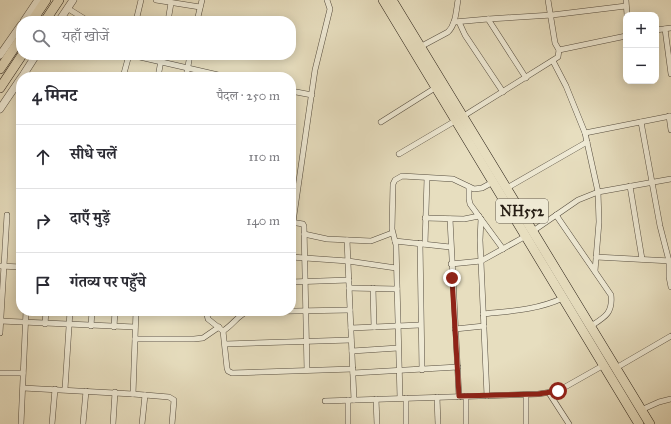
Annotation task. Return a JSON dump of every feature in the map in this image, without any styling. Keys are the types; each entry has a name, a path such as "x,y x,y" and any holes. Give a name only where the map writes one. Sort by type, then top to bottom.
{"highway":[{"path":"35,16 46,0"},
{"path":"48,16 59,0"},
{"name":"NH552","path":"383,0 435,88 459,119 507,188 563,298 637,423"},
{"name":"NH552","path":"392,0 420,47 493,182 530,233 591,326 650,424"},
{"path":"0,69 16,45"},
{"path":"0,88 19,60"}],"street":[{"path":"27,16 38,0"},
{"path":"62,16 73,0"},
{"path":"137,16 141,0"},
{"path":"156,0 200,7"},
{"path":"198,16 202,0"},
{"path":"296,197 315,70 330,9 327,0"},
{"path":"458,0 457,22 503,92"},
{"path":"399,154 459,119 558,57 559,50 555,44 552,16 548,0"},
{"path":"169,16 171,3"},
{"path":"420,47 448,32 457,22 552,16 626,3"},
{"path":"67,8 80,16"},
{"path":"488,19 526,78"},
{"path":"668,28 671,74"},
{"path":"0,55 16,32"},
{"path":"559,50 623,37"},
{"path":"25,72 33,60"},
{"path":"125,72 128,60"},
{"path":"152,60 200,72"},
{"path":"187,72 189,60"},
{"path":"553,61 566,86 585,133 598,192 599,222 595,271"},
{"path":"159,72 161,62"},
{"path":"0,109 16,85"},
{"path":"381,122 435,88"},
{"path":"296,92 312,95"},
{"path":"585,133 670,116 671,130"},
{"path":"641,122 660,226 670,260 669,277 671,287"},
{"path":"507,188 587,142"},
{"path":"406,424 399,371 395,241 392,233 395,180 402,176 453,180 474,189 478,189 493,182"},
{"path":"422,370 420,325 422,244 427,178"},
{"path":"451,264 481,261 530,233 578,200 598,192 671,179"},
{"path":"630,186 642,259"},
{"path":"469,187 470,204 503,249"},
{"path":"0,333 2,266 7,215"},
{"path":"556,215 611,295 612,303 610,311 605,317 591,326"},
{"path":"425,218 480,218"},
{"path":"480,218 487,396"},
{"path":"450,219 450,247 459,396"},
{"path":"296,223 303,224 304,226 307,370"},
{"path":"304,234 327,239 371,241 392,233"},
{"path":"347,240 353,371 348,424"},
{"path":"395,241 450,247"},
{"path":"296,257 348,261 396,268"},
{"path":"596,257 670,260"},
{"path":"2,266 16,267"},
{"path":"296,282 349,280"},
{"path":"349,288 397,289"},
{"path":"373,288 374,327"},
{"path":"483,314 535,308 563,298"},
{"path":"296,311 350,310"},
{"path":"21,424 26,316"},
{"path":"45,324 46,316"},
{"path":"65,389 70,316"},
{"path":"91,326 92,316"},
{"path":"114,327 115,316"},
{"path":"133,394 136,316"},
{"path":"207,316 208,319 223,331 226,368 228,372 232,373 307,370 399,371 458,367"},
{"path":"223,331 240,316"},
{"path":"0,322 135,327"},
{"path":"351,328 420,325"},
{"path":"455,329 484,326"},
{"path":"135,339 194,340 203,338 219,327"},
{"path":"616,368 671,336"},
{"path":"225,344 306,340 351,340"},
{"path":"352,350 398,348"},
{"path":"325,401 549,393 558,391 604,365"},
{"path":"0,373 23,373"},
{"path":"23,388 86,390 172,398 174,404 172,424"},
{"path":"52,424 55,389"},
{"path":"83,424 86,390"},
{"path":"113,424 115,392"},
{"path":"549,393 569,424"},
{"path":"142,424 145,395"},
{"path":"526,395 526,424"},
{"path":"466,396 466,424"},
{"path":"437,397 438,424"},
{"path":"376,399 377,424"},
{"path":"642,410 659,402 671,400"}],"route":[{"path":"452,278 459,396 538,394 558,391"}]}
